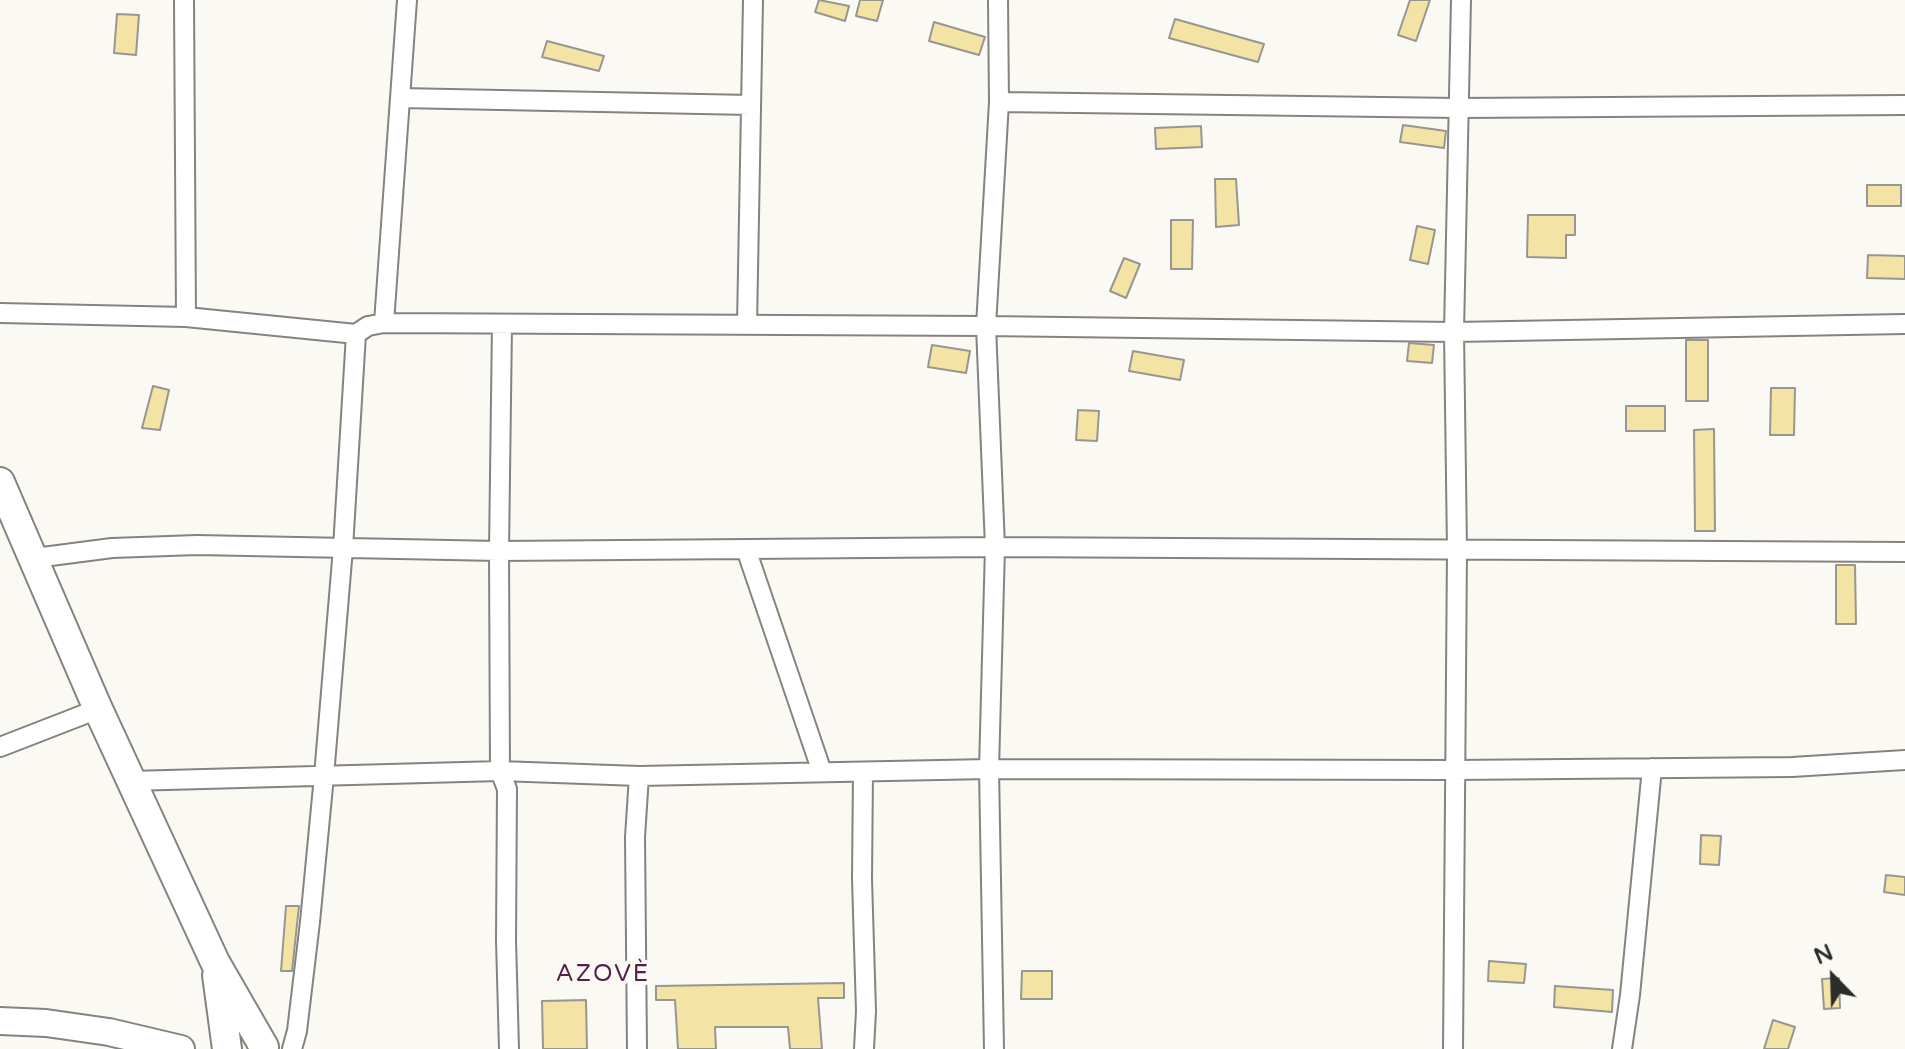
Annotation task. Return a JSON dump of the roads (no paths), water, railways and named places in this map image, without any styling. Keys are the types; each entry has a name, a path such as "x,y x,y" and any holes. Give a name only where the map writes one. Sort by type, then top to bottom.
{"main road":[{"path":"0,482 130,781 215,962 267,1048"},
{"path":"215,962 227,1049"}],"street":[{"path":"184,0 186,317"},
{"path":"384,323 407,0"},
{"path":"747,325 753,0"},
{"path":"994,1049 989,769 995,547 986,326 999,102 998,0"},
{"path":"1453,1049 1457,550 1454,332 1461,0"},
{"path":"400,98 751,105"},
{"path":"999,102 1459,108 1905,105"},
{"path":"0,313 186,317 356,334 368,326 384,323 1454,332 1905,324"},
{"path":"502,324 500,771 507,789 508,805 506,940 509,1049"},
{"path":"267,1048 297,1031 324,776 343,548 356,334"},
{"path":"35,558 112,548 154,547 499,551 995,547 1905,552"},
{"path":"746,549 822,772"},
{"path":"0,747 98,709"},
{"path":"130,781 500,771 639,776 989,769 1792,767 1905,760"},
{"path":"1622,1049 1652,768"},
{"path":"863,772 864,1049"},
{"path":"637,1049 635,837 639,776"},
{"path":"0,1021 46,1023 109,1032 181,1049"},
{"path":"109,1032 137,1049"}],"district":[{"name":"AZOVÈ","path":"603,975"}]}
